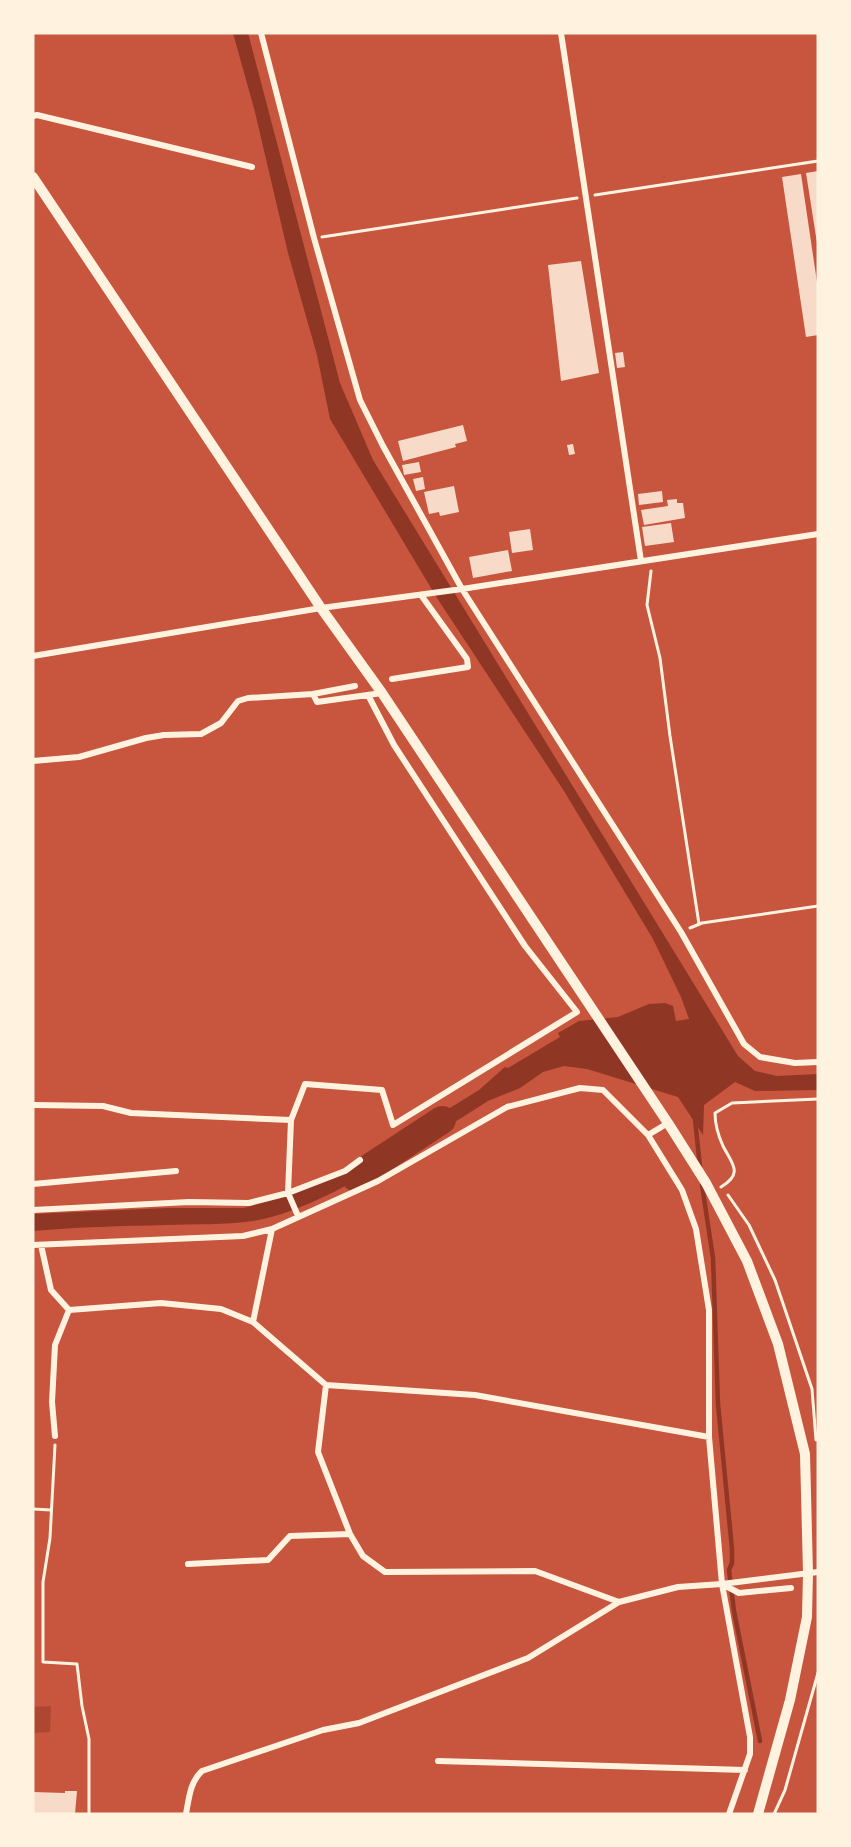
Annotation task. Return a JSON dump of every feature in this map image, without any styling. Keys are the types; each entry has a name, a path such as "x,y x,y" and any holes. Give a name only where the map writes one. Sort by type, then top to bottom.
{"main road":[{"path":"33,177 321,608 382,693 647,1095 668,1123 711,1193 747,1260 778,1344 805,1454 813,1573 807,1617 790,1700 758,1814"}],"street":[{"path":"261,33 360,400 459,590 681,932 744,1044 760,1057 795,1063 818,1062"},
{"path":"561,33 641,561"},
{"path":"33,116 37,115 252,167"},
{"path":"33,656 321,608 459,590 818,534"},
{"path":"392,680 468,667 467,659 424,594"},
{"path":"33,761 79,757 164,735 201,734 221,723 238,701 248,698 313,694 355,686"},
{"path":"313,694 317,702 382,693"},
{"path":"297,1214 289,1196 291,1120 305,1084 382,1090 393,1125 577,1012 525,946 394,745 368,695"},
{"path":"33,1245 243,1236 272,1229 297,1214 378,1180 507,1107 580,1088 603,1090 648,1135 682,1190 696,1229 709,1310 709,1437 722,1584 750,1737 750,1754 729,1814"},
{"path":"34,1105 103,1106 130,1113 291,1120"},
{"path":"648,1135 668,1123"},
{"path":"33,1210 189,1202 249,1203 289,1196 345,1172 360,1160"},
{"path":"33,1184 176,1171"},
{"path":"253,1322 272,1229"},
{"path":"41,1245 51,1290 69,1310"},
{"path":"69,1310 161,1303 221,1309 253,1322 326,1385 475,1395 709,1437"},
{"path":"55,1436 52,1402 55,1345 69,1310"},
{"path":"326,1385 318,1452 350,1534 363,1556 385,1572 535,1571 620,1602"},
{"path":"188,1564 268,1560 290,1536 350,1534"},
{"path":"186,1814 192,1785 202,1771 324,1730 359,1723 528,1659 620,1602 678,1587 813,1573"},
{"path":"722,1584 739,1593 791,1588"},
{"path":"438,1761 745,1770"}],"path":[{"path":"315,238 818,161"},
{"path":"652,560 647,605 660,658 699,924"},
{"path":"681,932 699,924 818,906"},
{"path":"711,1193 728,1183 734,1174 733,1162 723,1147 715,1125 715,1113 732,1103 818,1099"},
{"path":"55,1436 50,1538 43,1582 43,1662 77,1664 82,1707 89,1739 89,1814"},
{"path":"33,1509 51,1510"},
{"path":"774,1814 785,1790 818,1673"}],"shaded area":[{"path":"233,33 248,33 340,383 373,460 738,1056 755,1071 777,1076 818,1074 818,1090 755,1091 735,1082 704,1105 703,1135 678,1097 587,1069 564,1066 543,1072 520,1088 488,1101 428,1139 426,1136 413,1144 408,1134 479,1090 505,1067 508,1068 560,1037 558,1033 579,1021 618,1017 649,1004 665,1003 673,1006 676,1021 689,1019 653,939 564,791 437,598 330,419 317,355 288,253 255,112"},
{"path":"385,1149 391,1159 343,1187 307,1205 253,1221 33,1231 33,1214 167,1208 244,1208 287,1196 353,1170"},
{"path":"51,1706 50,1732 33,1733 33,1707"}],"building":[{"path":"818,171 818,243 817,243 806,173"},
{"path":"801,174 818,289 818,335 806,337 782,177"},
{"path":"581,261 599,373 561,381 548,265"},
{"path":"623,352 625,367 617,368 615,353"},
{"path":"463,425 467,441 455,444 456,447 403,461 398,441"},
{"path":"573,444 575,454 569,455 567,445"},
{"path":"419,462 421,472 404,475 402,465"},
{"path":"423,477 425,489 416,491 413,479"},
{"path":"454,486 459,512 440,516 439,512 429,514 424,492"},
{"path":"662,491 663,502 639,505 638,494"},
{"path":"677,499 677,503 683,503 685,518 644,525 641,510 668,506 667,500"},
{"path":"671,523 674,542 645,546 642,527"},
{"path":"530,529 533,550 512,553 509,532"},
{"path":"508,550 512,571 473,578 469,557"},
{"path":"65,1791 77,1791 75,1814 33,1814 33,1792 65,1793"}],"waterway":[{"path":"695,1119 700,1167"},
{"path":"355,1177 442,1120"},
{"path":"702,1185 713,1258 718,1404 732,1549 732,1563 729,1570 734,1611 760,1741"}]}
